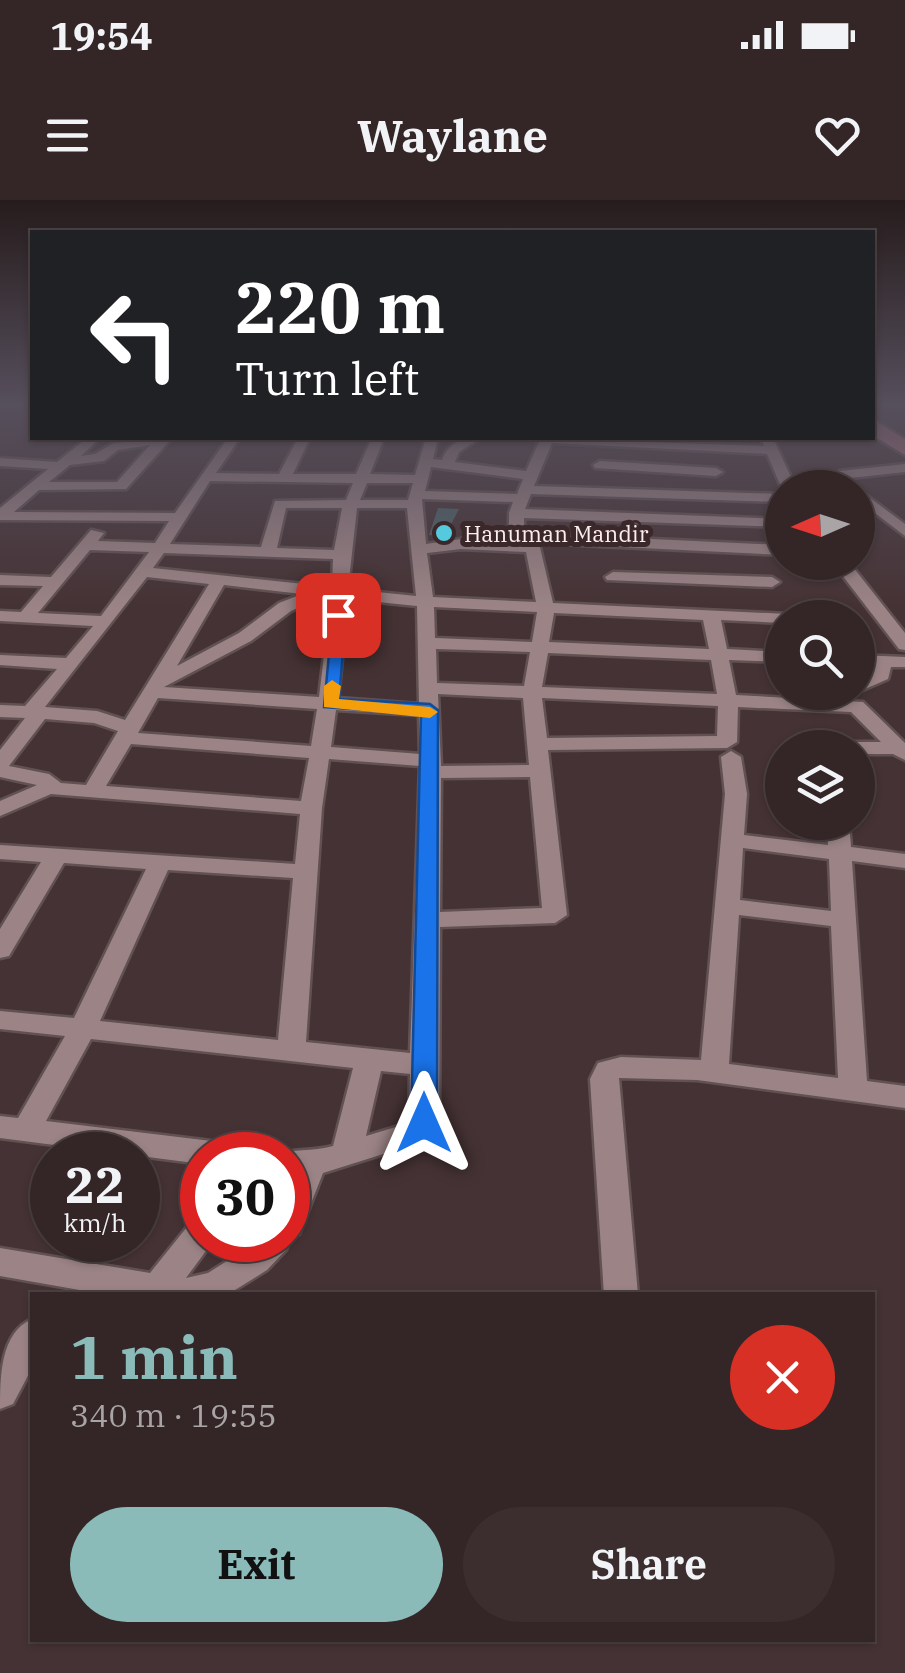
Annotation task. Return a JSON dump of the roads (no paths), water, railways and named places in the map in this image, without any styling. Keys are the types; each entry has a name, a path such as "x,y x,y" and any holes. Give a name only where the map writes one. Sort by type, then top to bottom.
{"street":[{"path":"0,516 55,471"},
{"path":"0,488 121,486 134,471"},
{"path":"0,764 34,712 143,572 209,471"},
{"path":"284,478 288,471"},
{"path":"290,1052 310,808 330,704 332,591 351,504 365,471"},
{"path":"310,1160 420,1131 424,1123 431,766 426,602 419,550 427,471"},
{"path":"425,480 434,471"},
{"path":"268,551 280,504 351,504 455,471"},
{"path":"455,496 463,471"},
{"path":"470,471 576,515 765,523"},
{"path":"428,920 555,915 532,692 546,608 532,544 515,535 523,494 533,471"},
{"path":"594,492 599,471"},
{"path":"692,471 716,472 747,522"},
{"path":"204,477 425,480 455,496 577,491 765,497"},
{"path":"576,515 577,491"},
{"path":"654,494 659,545"},
{"path":"875,508 905,531"},
{"path":"0,516 177,516"},
{"path":"25,618 110,518"},
{"path":"419,550 461,544 605,543 765,549"},
{"path":"605,543 620,610"},
{"path":"86,545 340,556"},
{"path":"751,548 783,600"},
{"path":"143,572 426,602 765,617"},
{"path":"613,577 772,582"},
{"path":"0,580 55,582"},
{"path":"92,792 219,580"},
{"path":"857,580 896,622 905,644"},
{"path":"97,717 151,693 245,637 284,607 332,591"},
{"path":"538,744 722,743 730,739 728,703 711,614"},
{"path":"0,616 104,621"},
{"path":"427,643 765,656"},
{"path":"0,660 70,664"},
{"path":"875,661 905,662"},
{"path":"875,679 881,674 882,662"},
{"path":"151,693 330,704 532,692 728,703 765,701"},
{"path":"867,710 900,751"},
{"path":"0,711 97,717 128,734 431,766 541,772"},
{"path":"875,750 900,751"},
{"path":"714,1072 736,794 731,757"},
{"path":"0,771 42,778 50,787"},
{"path":"0,809 50,787 310,808"},
{"path":"733,840 905,862"},
{"path":"840,840 853,1090"},
{"path":"0,852 305,872"},
{"path":"2,942 58,855"},
{"path":"160,863 82,1030 13,1129 180,1149"},
{"path":"728,906 845,920"},
{"path":"0,1020 424,1066"},
{"path":"347,1152 369,1060"},
{"path":"621,1292 604,1079 608,1070 621,1067 714,1072 905,1097"},
{"path":"0,1262 62,1284 202,1292 226,1281 248,1262"},
{"path":"158,1289 184,1262"},
{"path":"0,1392 30,1339"}],"place":[{"name":"Hanuman Mandir","path":"444,533"}]}
